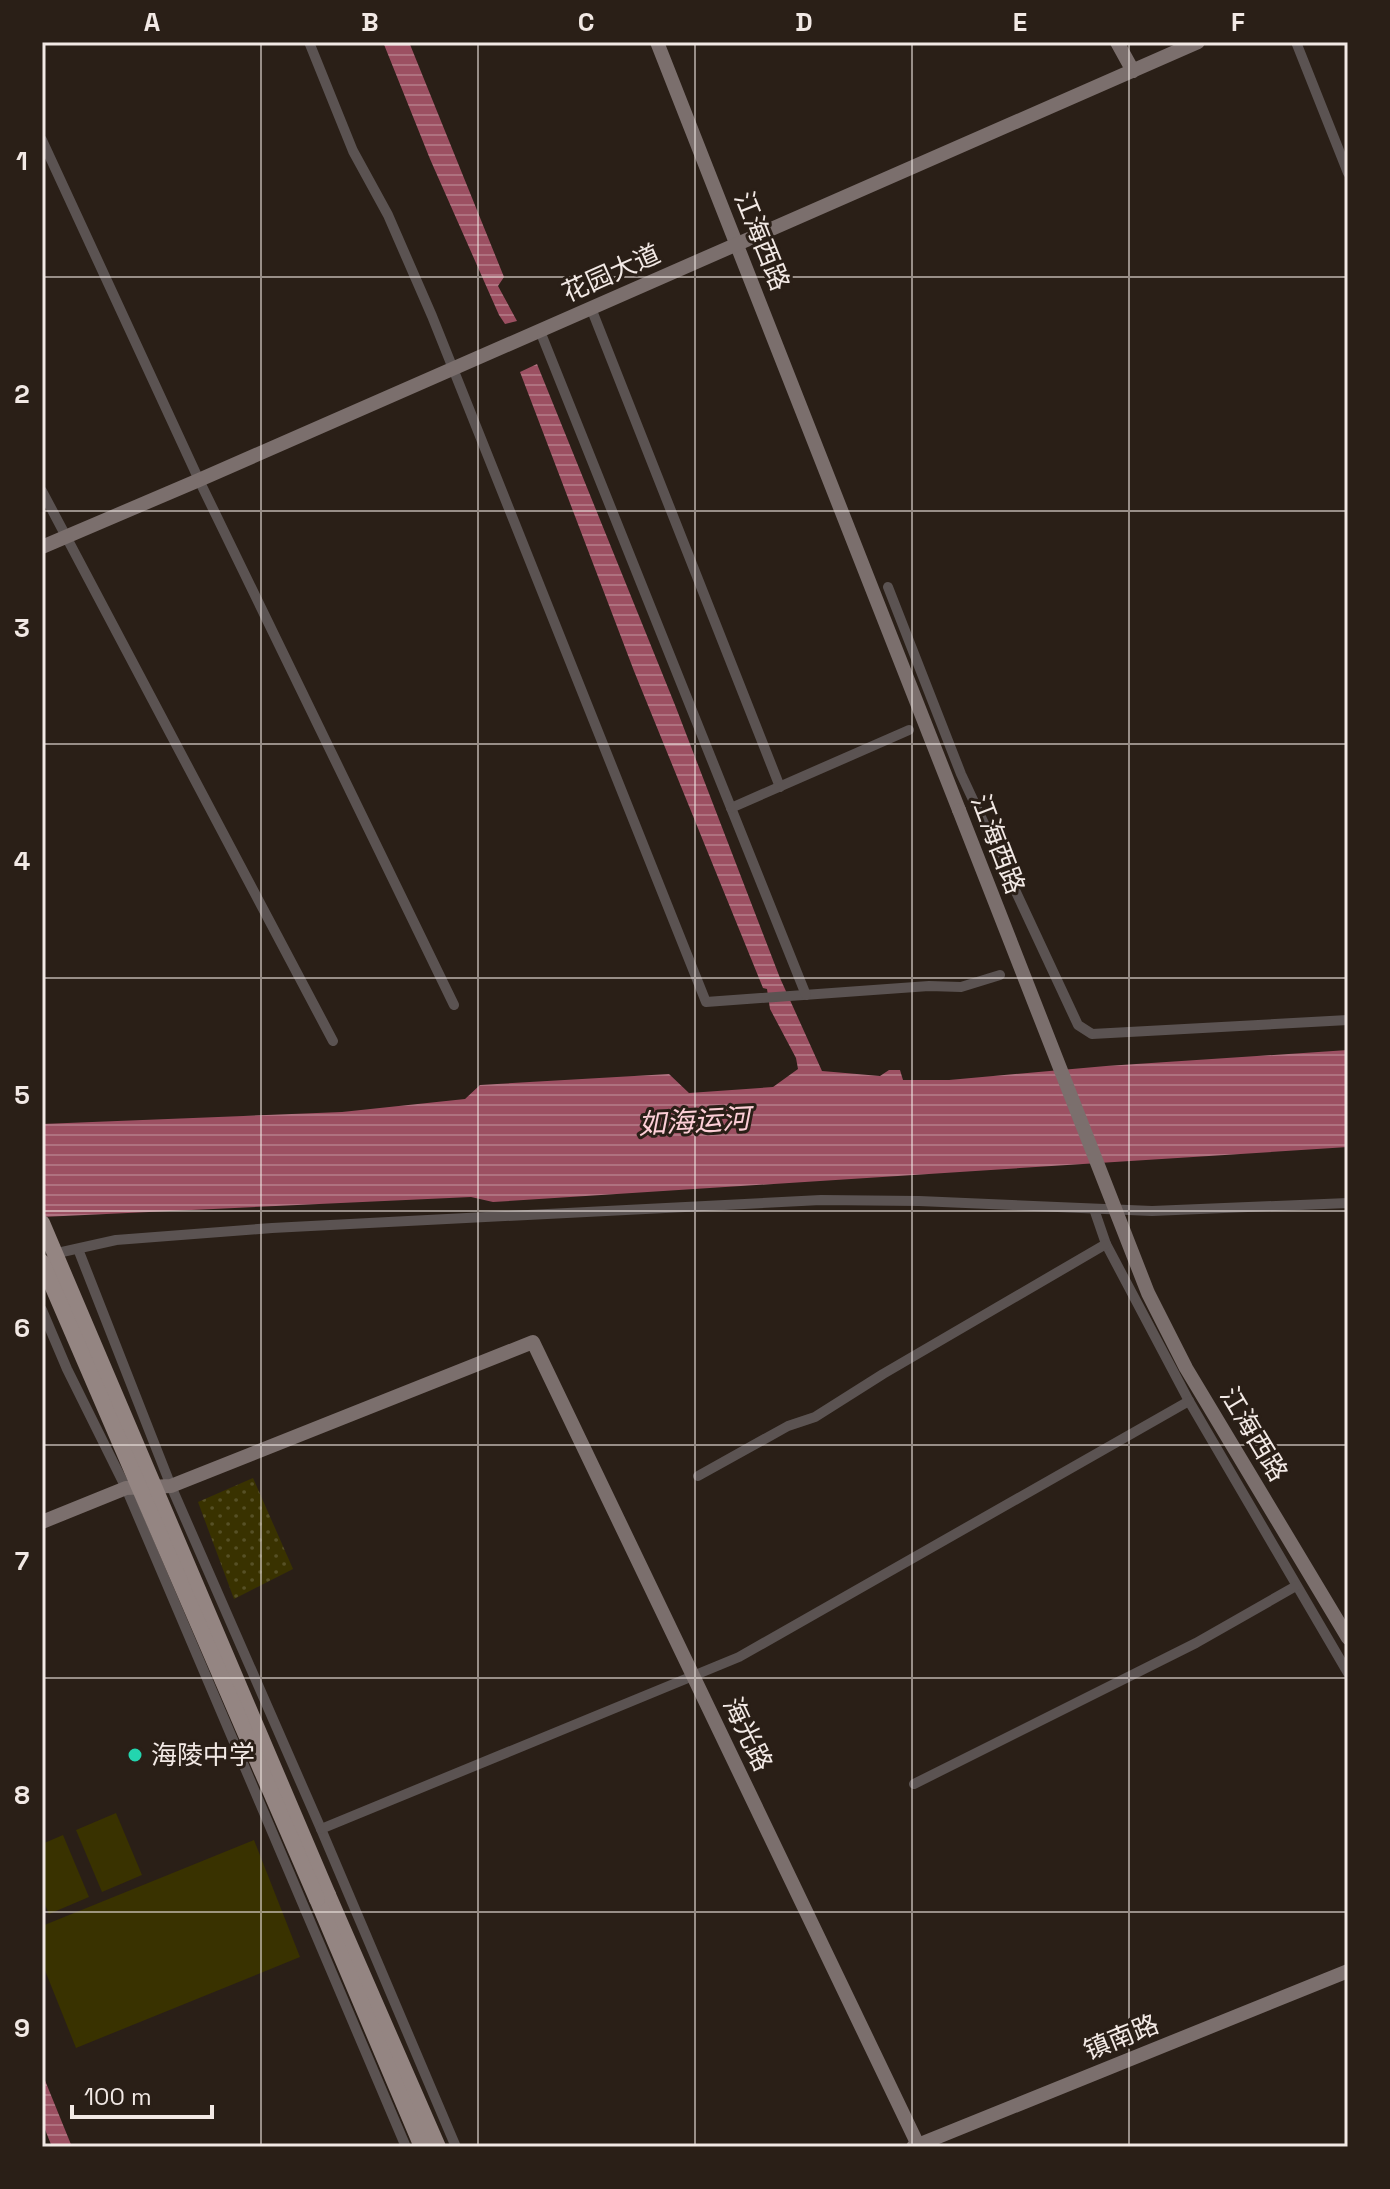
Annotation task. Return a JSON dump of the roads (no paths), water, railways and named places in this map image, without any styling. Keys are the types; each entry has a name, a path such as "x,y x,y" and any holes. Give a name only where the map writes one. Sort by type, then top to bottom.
{"main road":[{"path":"42,1223 323,1897 422,2147"},
{"path":"42,1259 323,1897 438,2147"}],"street":[{"path":"309,42 353,151 388,215 453,369 706,1002 961,987 1000,975"},
{"name":"江海西路","path":"657,42 1148,1293 1186,1368 1348,1638"},
{"path":"1117,42 1133,71"},
{"name":"花园大道","path":"42,547 1198,42"},
{"path":"1296,42 1348,173"},
{"path":"42,140 199,480 454,1005"},
{"path":"591,308 780,787"},
{"path":"540,331 806,995"},
{"path":"42,491 333,1041"},
{"path":"888,587 961,774 1078,1025 1092,1034 1108,1034 1348,1020"},
{"path":"731,808 909,730"},
{"path":"42,1259 116,1240 272,1228 821,1200 1152,1211 1348,1203"},
{"path":"1094,1209 1106,1244 1189,1401 1348,1673"},
{"path":"698,1476 788,1426 815,1417 1106,1244"},
{"path":"78,1249 171,1486 456,2147"},
{"path":"42,1310 67,1369 126,1488 406,2147"},
{"name":"海光路","path":"171,1486 533,1342 917,2146"},
{"path":"321,1829 739,1657 1189,1401"},
{"path":"42,1522 126,1488 171,1486"},
{"path":"914,1784 1155,1664 1296,1586"},
{"name":"镇南路","path":"917,2146 1348,1971"}],"water":[{"path":"383,42 409,42 504,277 498,286 517,321 505,324 499,315 430,159"},
{"name":"如海运河","path":"537,364 675,705 780,978 822,1071 880,1076 889,1070 900,1070 903,1080 949,1080 1348,1050 1348,1147 493,1202 471,1197 42,1217 42,1124 342,1112 465,1099 480,1085 669,1074 689,1093 773,1087 798,1069 796,1058 770,1009 767,989 763,988 634,671 520,372"},
{"path":"42,2073 72,2147 52,2147 42,2122"}],"place":[{"name":"海陵中学","path":"135,1755"}]}
